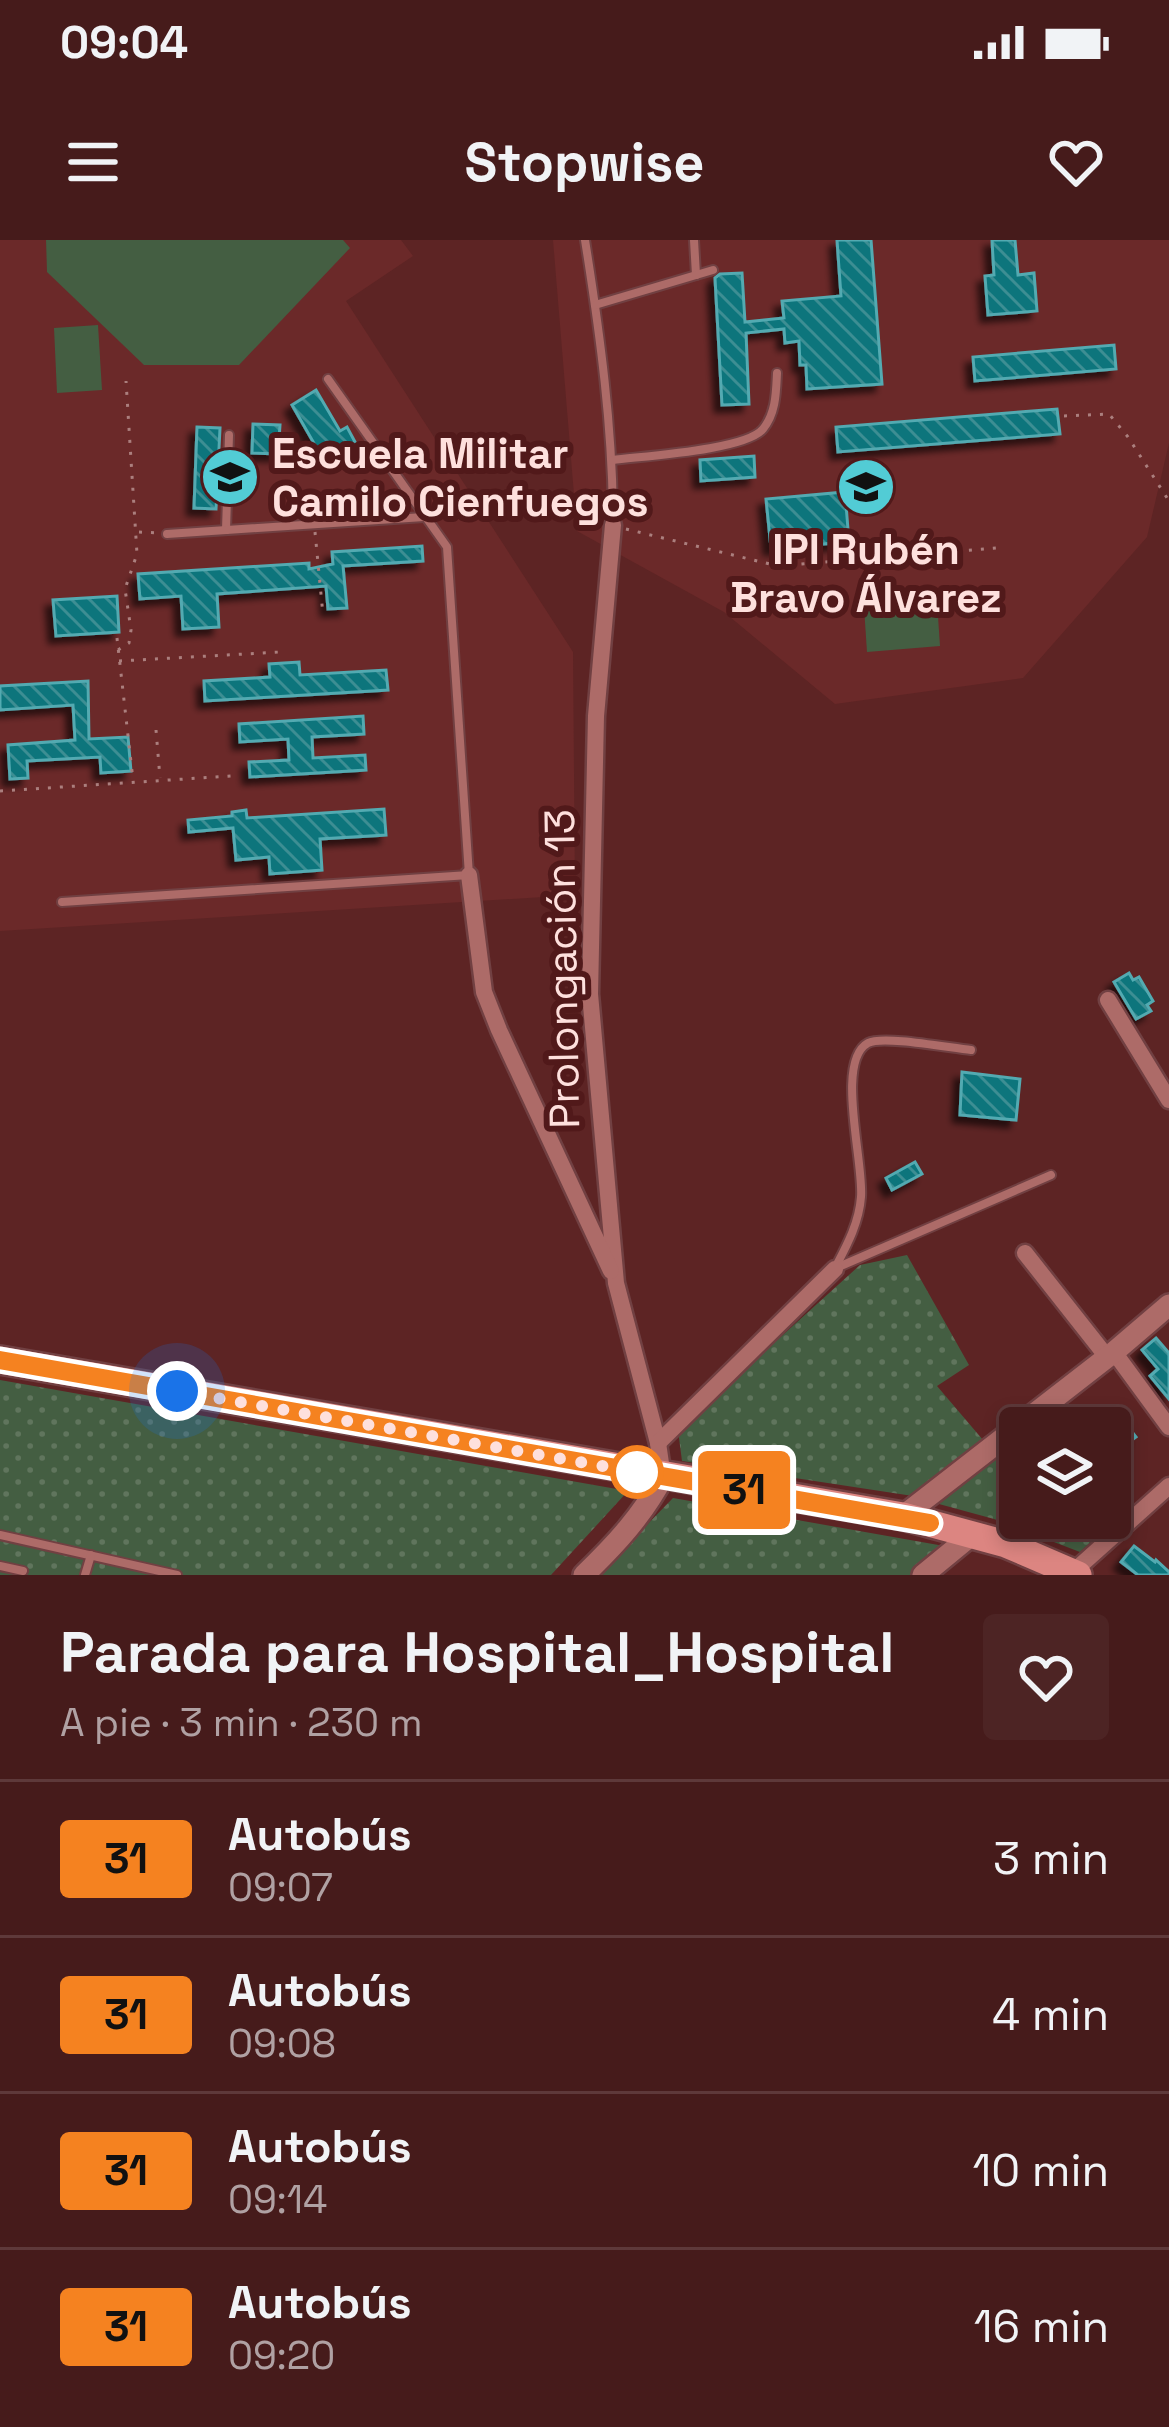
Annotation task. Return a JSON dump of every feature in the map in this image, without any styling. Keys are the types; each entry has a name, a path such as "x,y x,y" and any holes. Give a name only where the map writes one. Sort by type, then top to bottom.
{"main road":[{"path":"0,1360 903,1516 1006,1544 1075,1574"}],"street":[{"name":"Prolongación 13","path":"613,525 596,716 590,994 616,1282 663,1477"},
{"path":"469,875 484,992 616,1282"},
{"path":"1108,1000 1169,1100"},
{"path":"1025,1253 1169,1427"},
{"path":"658,1443 835,1269"},
{"path":"903,1516 1169,1305"},
{"path":"584,1575 623,1538 663,1477"},
{"path":"1075,1574 1169,1486"},
{"path":"922,1575 974,1534"}],"lane":[{"path":"585,240 613,460 613,525"},
{"path":"694,240 696,275"},
{"path":"596,305 712,271"},
{"path":"613,460 737,444 761,432 775,408 777,373"},
{"path":"62,902 469,875 447,547 328,379"},
{"path":"226,530 229,435"},
{"path":"167,534 426,517"},
{"path":"835,1269 853,1233 861,1196 850,1079 854,1058 867,1043 882,1040 971,1050"},
{"path":"835,1269 1051,1175"},
{"path":"0,1535 177,1575"},
{"path":"85,1575 91,1556"},
{"path":"0,1566 23,1571"}],"path":[{"path":"118,650 129,643 125,589 136,554 126,381"},
{"path":"1064,416 1109,414 1169,501"},
{"path":"315,524 322,615"},
{"path":"613,525 778,566 997,548"},
{"path":"135,531 167,534"},
{"path":"117,638 133,782"},
{"path":"119,661 280,652"},
{"path":"156,730 160,780"},
{"path":"0,791 231,776"}],"shaded area":[{"name":"Escuela Militar Camilo Cienfuegos","path":"0,240 401,240 413,256 346,301 573,652 575,895 0,931"},
{"name":"IPI Rubén Bravo Álvarez","path":"553,240 1169,240 1169,443 1147,537 1023,678 835,704 724,612 577,531"}],"green space":[{"path":"46,240 343,240 350,248 239,365 144,365 47,272"},
{"path":"98,325 102,390 57,393 54,328"},
{"path":"936,587 940,646 867,652 863,592"},
{"path":"907,1255 969,1365 937,1386 983,1440 913,1496 682,1461 678,1430 860,1265"},
{"path":"0,1380 628,1491 551,1575 0,1575"},
{"path":"999,1457 999,1521 939,1504"},
{"path":"673,1498 944,1546 910,1575 598,1575"},
{"path":"1046,1539 1094,1539 1080,1552"}],"building":[{"path":"837,240 871,240 882,384 807,389 799,341 785,343 784,329 746,333 749,404 722,405 715,278 742,273 745,322 784,318 782,301 841,296"},
{"path":"992,240 1015,240 1018,275 1034,273 1037,311 988,315 985,276 994,275"},
{"path":"1114,345 1116,369 975,381 973,357"},
{"path":"316,390 340,431 347,427 355,442 323,459 292,405"},
{"path":"1057,409 1060,434 838,452 836,427"},
{"path":"253,424 280,425 278,454 252,453"},
{"path":"197,427 220,428 216,509 194,508"},
{"path":"754,456 755,477 701,481 700,460"},
{"path":"845,492 849,542 771,548 766,499"},
{"path":"422,546 423,561 343,566 347,608 328,609 326,586 217,594 219,627 183,629 181,596 140,599 138,574 309,563 309,569 333,564 332,552"},
{"path":"117,596 119,632 56,636 53,600"},
{"path":"299,662 300,675 386,670 388,690 205,701 204,681 270,677 269,664"},
{"path":"88,681 89,739 128,737 131,771 101,773 100,757 27,761 28,778 10,779 8,745 75,740 73,705 0,710 0,686"},
{"path":"363,716 364,734 312,737 313,758 365,755 366,770 250,777 249,762 289,760 288,739 240,742 239,724"},
{"path":"384,809 386,835 320,839 322,870 270,874 269,857 236,860 233,828 189,832 188,820 246,810 247,818"},
{"path":"1129,973 1133,980 1139,977 1153,1001 1147,1005 1151,1011 1136,1019 1114,982"},
{"path":"962,1072 1020,1079 1016,1120 960,1115"},
{"path":"915,1162 922,1174 892,1190 886,1178"},
{"path":"1156,1338 1169,1353 1169,1399 1150,1376 1158,1369 1142,1350"},
{"path":"1134,1546 1169,1575 1138,1575 1121,1562"}],"bus line":[{"name":"31","path":"0,1360 930,1523"}],"place":[{"name":"Escuela Militar Camilo Cienfuegos","path":"230,477"},
{"name":"IPI Rubén Bravo Álvarez","path":"866,487"}],"route":[{"path":"177,1391 637,1472"}]}
